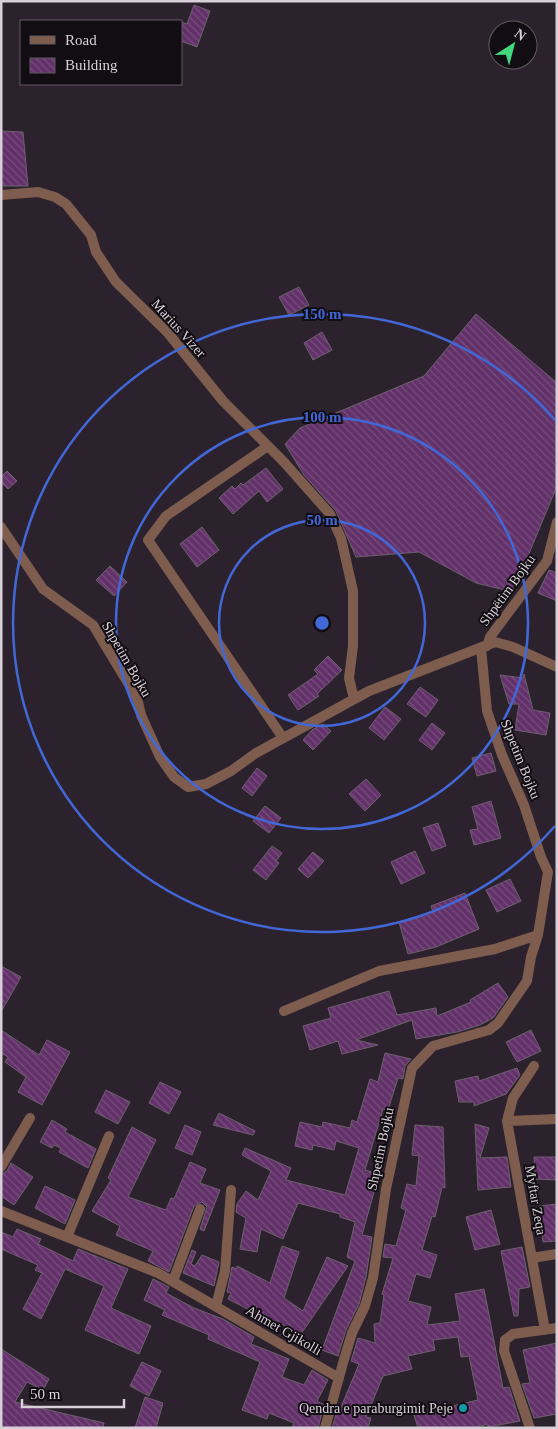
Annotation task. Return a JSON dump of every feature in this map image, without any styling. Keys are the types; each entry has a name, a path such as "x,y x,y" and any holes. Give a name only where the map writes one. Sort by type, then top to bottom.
{"street":[{"name":"Marius Vizer","path":"1,195 38,192 55,197 66,204 91,235 96,252 116,282 168,333 223,401 284,461 330,514 341,538 353,599 354,646 349,678 354,699"},
{"path":"268,446 166,516 148,540 283,738"},
{"name":"Shpëtim Bojku","path":"484,647 547,561 557,522"},
{"name":"Shpetim Bojku","path":"1,526 43,589 93,625 137,698 141,714 160,757 174,777 188,788 206,784 283,738 354,699 495,642 513,647 557,667"},
{"name":"Shpetim Bojku","path":"325,1428 339,1378 373,1278 386,1189 412,1068 433,1046 489,1030 498,1023 526,981 538,935 548,872 541,857 524,804 502,755 487,711 484,647"},
{"path":"284,1011 379,971 495,949 538,935"},
{"name":"Myftar Zeqa","path":"534,1066 512,1098 507,1120 545,1330"},
{"path":"1,1167 30,1118"},
{"path":"507,1120 557,1119"},
{"path":"66,1237 109,1136"},
{"path":"216,1306 226,1272 231,1190"},
{"path":"173,1281 200,1209"},
{"name":"Ahmet Gjikolli","path":"1,1211 158,1273 339,1378"},
{"path":"532,1258 557,1254"},
{"path":"530,1428 504,1352 505,1340 513,1334 557,1328"}],"building":[{"path":"194,5 210,11 197,47 182,41 182,22 187,24"},
{"path":"1,131 23,132 28,186 1,186"},
{"path":"299,287 309,305 289,315 279,297"},
{"path":"476,314 557,383 557,486 513,592 476,583 419,552 356,557 336,511 304,475 285,444 300,428 424,376"},
{"path":"322,332 332,350 313,360 304,343"},
{"path":"266,468 283,489 267,502 259,491 233,514 219,498 232,486 235,489 241,483 243,485"},
{"path":"7,471 17,481 8,489 1,482 1,477"},
{"path":"202,527 219,550 197,567 180,544"},
{"path":"110,566 127,582 114,596 96,580"},
{"path":"549,570 557,573 557,601 538,593"},
{"path":"328,656 342,670 317,694 319,696 298,710 288,695 318,674 314,670"},
{"path":"524,674 533,710 550,713 546,735 515,730 519,704 509,704 500,675 523,678"},
{"path":"420,687 438,700 426,717 407,704"},
{"path":"385,707 401,719 384,740 369,728"},
{"path":"432,723 445,733 432,750 419,740"},
{"path":"323,724 331,731 313,750 303,740 312,730"},
{"path":"491,753 496,771 477,776 472,758"},
{"path":"257,768 267,776 252,796 242,788"},
{"path":"366,779 381,795 365,811 349,794"},
{"path":"491,801 501,838 474,845 470,830 478,829 472,807"},
{"path":"265,806 281,818 269,833 253,821"},
{"path":"438,823 446,846 432,851 423,828"},
{"path":"272,846 282,853 276,861 279,863 266,880 253,870"},
{"path":"415,851 425,873 401,884 391,862"},
{"path":"313,852 324,861 308,878 298,869"},
{"path":"510,879 521,901 497,912 486,890"},
{"path":"465,893 479,929 436,947 408,954 399,922 433,912 431,906"},
{"path":"1,966 21,977 1,1012"},
{"path":"498,983 508,997 493,1018 480,1025 457,1032 416,1039 412,1020 356,1040 378,1045 342,1054 338,1041 310,1050 303,1026 331,1018 328,1008 389,991 397,1015 436,1008 437,1016 471,1002 470,1000"},
{"path":"1,1030 39,1055 47,1040 70,1052 42,1105 18,1092 26,1077 5,1062 8,1057 1,1053"},
{"path":"531,1030 541,1051 517,1062 506,1042"},
{"path":"385,1053 411,1059 405,1066 403,1079 398,1078 388,1110 383,1109 365,1170 379,1174 362,1235 372,1237 366,1277 359,1304 346,1330 338,1356 322,1350 355,1261 347,1257 355,1222 340,1217 340,1214 298,1203 283,1239 261,1229 257,1252 240,1249 246,1218 236,1212 237,1204 246,1191 258,1200 271,1171 242,1155 245,1148 291,1168 286,1180 345,1195 359,1148 336,1141 334,1150 313,1145 312,1150 295,1146 300,1122 322,1127 323,1122 350,1128 352,1120 357,1122 370,1079 378,1082"},
{"path":"517,1068 520,1075 506,1094 474,1106 474,1102 459,1102 455,1081 478,1076 479,1081"},
{"path":"160,1082 181,1092 169,1114 149,1103"},
{"path":"106,1090 130,1102 118,1124 95,1112"},
{"path":"219,1113 255,1131 253,1135 213,1125"},
{"path":"52,1120 67,1129 65,1132 96,1149 88,1168 59,1152 61,1148 54,1145 52,1148 40,1142"},
{"path":"475,1124 489,1128 480,1158 507,1157 511,1187 478,1190"},
{"path":"185,1125 201,1132 192,1155 175,1148"},
{"path":"415,1125 443,1127 445,1188 442,1187 435,1217 432,1216 422,1250 437,1255 430,1278 416,1274 408,1301 431,1307 427,1325 460,1321 455,1294 484,1289 503,1388 509,1387 520,1421 488,1427 488,1424 473,1428 418,1428 414,1415 478,1400 469,1356 461,1357 458,1337 433,1340 435,1350 408,1356 412,1369 383,1376 366,1417 371,1418 368,1428 332,1428 337,1411 339,1412 359,1364 351,1361 358,1338 375,1343 374,1324 380,1323 384,1295 382,1294 393,1258 383,1257 385,1244 396,1246 406,1210 401,1208 407,1184 416,1186 419,1156 412,1155"},
{"path":"132,1127 156,1140 128,1197 166,1210 171,1198 174,1199 190,1162 206,1169 200,1183 220,1190 204,1231 200,1229 207,1207 202,1202 194,1206 169,1272 148,1261 153,1251 116,1235 120,1226 92,1211 111,1180 108,1178"},
{"path":"534,1157 557,1157 557,1180 535,1179"},
{"path":"11,1163 33,1177 14,1205 1,1196 1,1174 7,1171"},
{"path":"45,1186 75,1200 65,1224 35,1208"},
{"path":"557,1204 557,1241 543,1242 539,1206"},
{"path":"491,1210 500,1244 475,1250 466,1217"},
{"path":"17,1229 41,1239 38,1244 73,1261 78,1249 128,1269 111,1308 151,1326 139,1354 85,1330 104,1286 65,1269 41,1319 23,1309 42,1273 35,1270 38,1265 1,1249 1,1232 13,1237"},
{"path":"282,1246 299,1252 284,1298 303,1311 327,1257 348,1266 296,1341 292,1338 294,1332 276,1320 275,1323 228,1299 231,1293 227,1292 232,1267 237,1269 237,1266 270,1283"},
{"path":"522,1247 530,1287 519,1289 518,1316 514,1316 501,1251"},
{"path":"192,1250 196,1252 191,1264 195,1266 202,1255 219,1262 214,1286 183,1273"},
{"path":"153,1279 169,1287 166,1293 194,1308 223,1319 254,1337 251,1344 289,1359 282,1377 304,1385 312,1370 328,1380 317,1401 324,1405 318,1428 292,1428 294,1423 269,1413 267,1419 242,1410 260,1362 208,1339 209,1335 162,1315 165,1310 144,1300"},
{"path":"557,1343 557,1414 534,1418 522,1384 530,1383 523,1350"},
{"path":"1,1349 49,1379 43,1390 27,1382 15,1402 104,1423 103,1428 11,1428 1,1425"},
{"path":"142,1362 161,1371 149,1396 130,1386"},
{"path":"145,1397 163,1403 156,1428 135,1428"}],"place":[{"name":"Qendra e paraburgimit Peje","path":"463,1408"}]}
